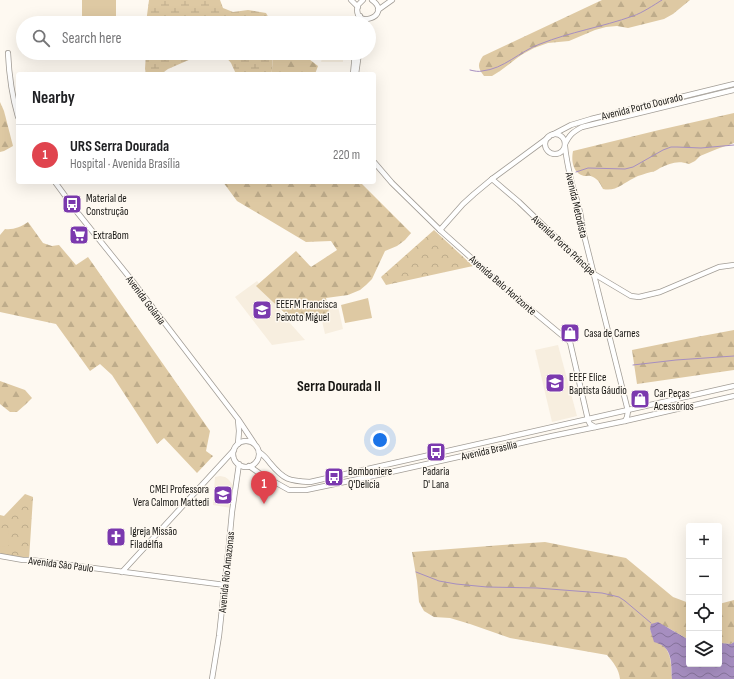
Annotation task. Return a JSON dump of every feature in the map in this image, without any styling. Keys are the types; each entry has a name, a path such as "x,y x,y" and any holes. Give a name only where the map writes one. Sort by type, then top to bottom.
{"street":[{"path":"351,0 358,7"},
{"path":"360,16 358,7 363,0"},
{"path":"375,0 378,10"},
{"path":"375,16 378,10 392,0"},
{"path":"8,53 11,87 16,108"},
{"path":"353,72 354,60"},
{"path":"356,72 358,60"},
{"name":"Avenida Porto Dourado","path":"440,230 463,204 492,179 550,136 571,125 734,84"},
{"name":"Avenida Porto Dourado","path":"565,145 570,135 582,127 734,90"},
{"path":"550,136 560,136 564,139 565,145 561,152 556,154 547,150 546,145 550,136"},
{"name":"Avenida Metodista","path":"565,145 566,159 580,213 582,227 628,411"},
{"name":"Avenida Belo Horizonte","path":"376,164 392,184 440,230 570,342 588,420"},
{"name":"Avenida Porto Príncipe","path":"492,179 519,202 594,274 631,296 639,297 664,291 719,267 734,265"},
{"name":"Avenida Goiânia","path":"56,184 238,419 254,443"},
{"name":"Avenida Brasília","path":"259,452 286,478 298,482 310,482 734,386"},
{"name":"Avenida Brasília","path":"248,466 289,490 306,490 358,480 514,444 625,422 734,396"},
{"path":"625,422 628,411"},
{"path":"122,572 234,450 238,444 238,419"},
{"path":"588,420 590,424 595,427"},
{"path":"514,444 513,440 518,435"},
{"path":"501,448 508,443 509,437"},
{"path":"223,462 229,461 248,466 252,465 258,459 259,452 254,443 246,441 238,444"},
{"path":"234,450 234,457 238,463"},
{"path":"444,460 445,454 450,450"},
{"name":"Avenida Rio Amazonas","path":"212,679 219,636 238,463"},
{"name":"Avenida São Paulo","path":"0,556 225,585"}],"shaded area":[{"path":"321,60 343,60 343,62 321,62"},
{"name":"EEEFM Francisca Peixoto Miguel","path":"257,281 305,340 272,345 235,297"},
{"path":"337,302 343,329 325,334 322,321 329,303"},
{"name":"EEEF Elice Baptista Gáudio","path":"558,345 577,416 552,422 535,350"},
{"name":"CMEI Professora Vera Calmon Mattedi","path":"220,476 228,479 233,485 231,508 213,505 215,477"}],"green space":[{"path":"82,0 116,0 116,16 82,16"},
{"path":"149,0 220,0 223,8 233,12 248,10 266,13 268,16 147,16"},
{"path":"602,0 690,0 673,14 664,19 628,28 617,26 606,27 569,41 548,43 521,55 492,76 484,76 480,71 479,64 483,56"},
{"path":"146,60 189,60 164,72 146,72"},
{"path":"228,60 273,60 272,72 235,72"},
{"path":"273,60 310,60 318,66 316,72 272,72"},
{"path":"0,102 4,111 13,146 0,152"},
{"path":"734,113 734,143 700,156 689,164 681,162 671,163 636,177 616,188 608,190 603,189 595,178 591,176 584,176 575,169 572,159 573,151"},
{"path":"224,184 362,184 411,233 397,246 385,251 372,279 360,290 348,295 326,298 330,317 317,323 308,318 289,317 256,286 296,251 311,267 337,250 331,241 306,242 237,201"},
{"path":"28,222 43,243 52,246 59,245 76,265 88,257 210,431 206,451 213,456 197,473 164,438 157,444 112,375 100,364 90,371 56,324 0,312 0,235 5,229 17,228"},
{"path":"434,230 473,266 386,285 381,277"},
{"path":"368,298 372,318 345,323 341,305"},
{"path":"734,330 734,370 637,384 632,350"},
{"path":"0,381 25,390 32,398 17,412 10,412 0,404"},
{"path":"25,494 33,497 29,560 0,555 0,515 4,516"},
{"path":"0,529 9,530 8,547 0,546"},
{"path":"545,542 626,558 673,597 686,602 686,638 665,626 650,629 656,639 667,650 671,661 672,679 620,679 617,669 607,655 510,638 450,618 434,617 424,611 419,602 412,552"},
{"path":"734,600 734,642 731,644 722,643 722,603"}],"water":[{"path":"658,622 686,638 686,667 722,667 722,643 731,644 734,642 734,679 672,679 670,657 662,645 654,642 650,629 651,624"}],"waterway":[{"path":"470,70 490,70 540,44 633,16 662,0"},
{"path":"576,172 588,168 625,169 633,167 671,147 701,148 734,145"},
{"path":"633,365 734,356"},
{"path":"416,572 439,581 456,584 602,593 619,597 651,623"}],"place":[{"name":"Material de Construção","path":"72,204"},
{"name":"ExtraBom","path":"79,235"},
{"name":"EEEFM Francisca Peixoto Miguel","path":"262,310"},
{"name":"Casa de Carnes","path":"570,333"},
{"name":"EEEF Elice Baptista Gáudio","path":"555,383"},
{"name":"Car Peças Acessórios","path":"640,399"},
{"name":"Padaria D' Lana","path":"436,452"},
{"name":"Bomboniere Q'Delícia","path":"334,477"},
{"name":"CMEI Professora Vera Calmon Mattedi","path":"223,495"},
{"name":"URS Serra Dourada","path":"264,504"},
{"name":"Igreja Missão Filadélfia","path":"116,537"}],"district":[{"name":"Serra Dourada II","path":"339,386"}]}
